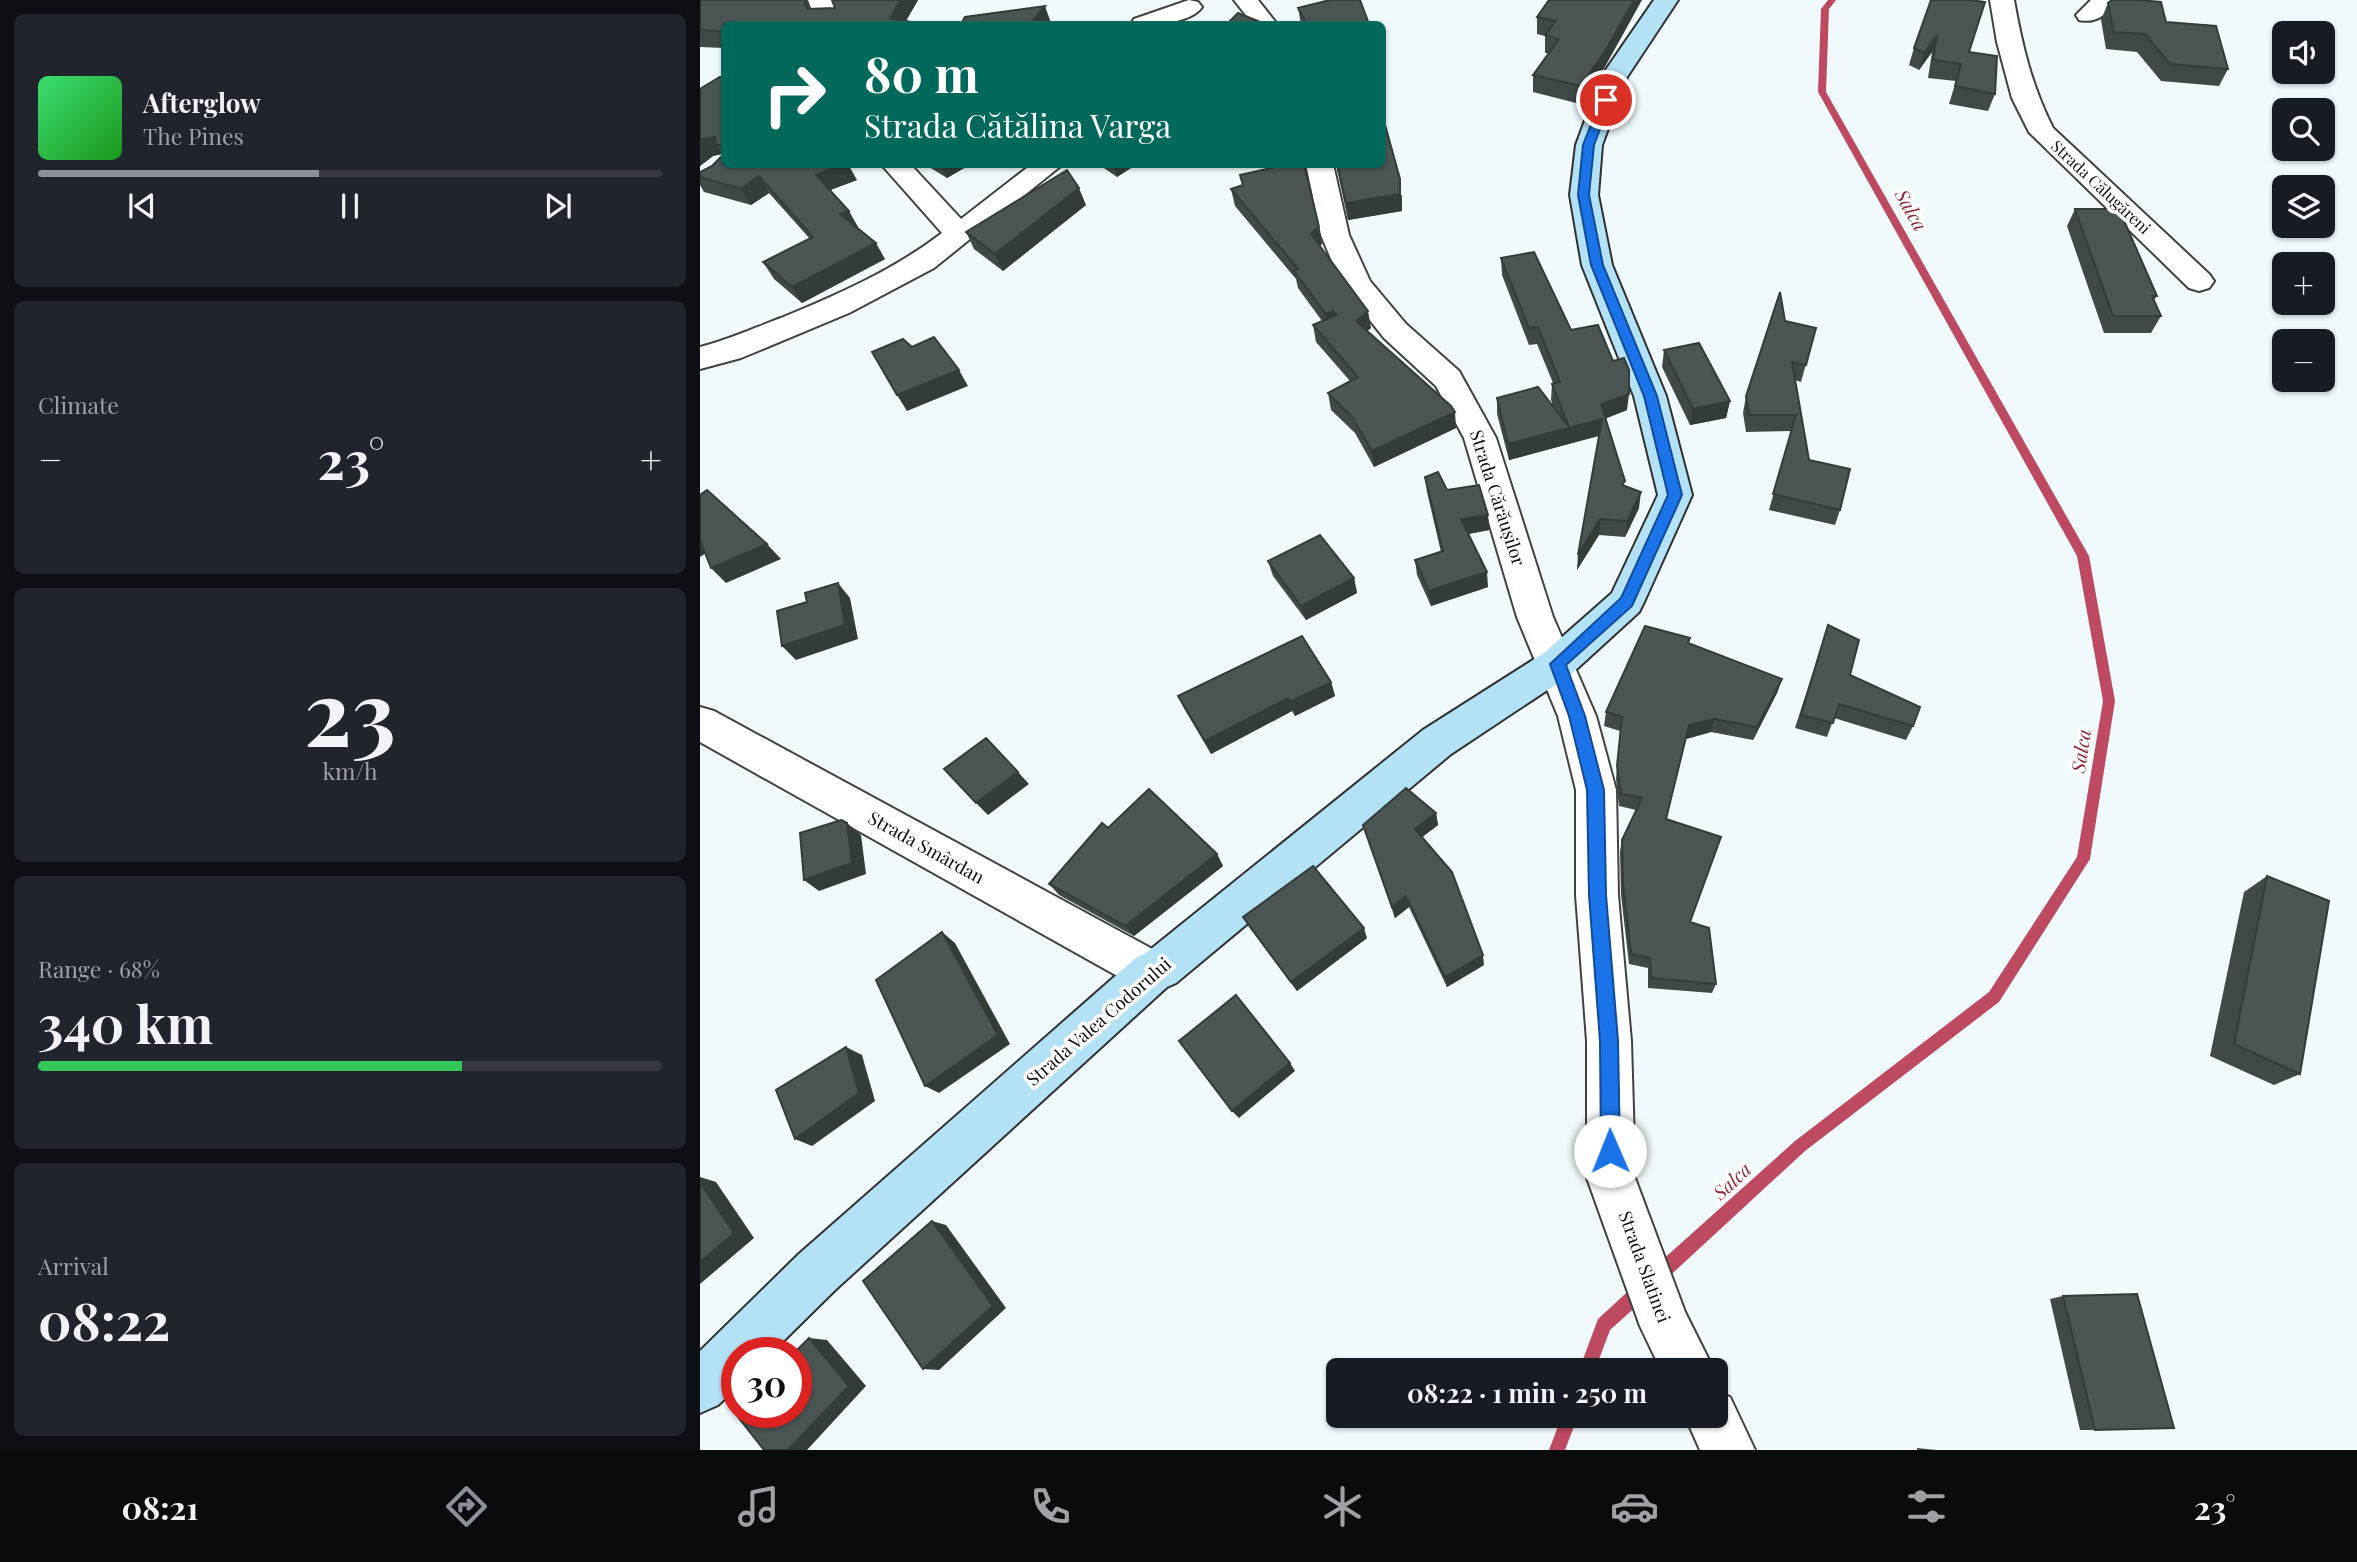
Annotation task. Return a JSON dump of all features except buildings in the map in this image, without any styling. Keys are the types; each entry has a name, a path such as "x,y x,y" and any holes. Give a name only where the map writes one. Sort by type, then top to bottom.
{"main road":[{"name":"Strada Valea Codorului","path":"700,1387 817,1272 1152,972 1172,960 1437,742 1557,664 1626,602 1675,495 1650,396 1597,265 1584,195 1589,145 1614,77 1666,0"}],"street":[{"path":"820,0 828,21"},
{"path":"1246,0 1263,21"},
{"name":"Strada Călugăreni","path":"2002,0 2009,43 2025,98 2042,132 2199,281"},
{"path":"1153,21 1189,10"},
{"path":"898,168 959,234"},
{"path":"700,367 730,351 838,306 924,261 1045,168"},
{"name":"Strada Cărăușilor","path":"1320,168 1335,235 1357,285 1395,331 1448,379 1480,438 1535,617 1557,664"},
{"path":"700,358 730,351"},
{"name":"Strada Slatinei","path":"1557,664 1577,716 1596,790 1597,895 1609,1041 1611,1178 1665,1326 1682,1358"},
{"name":"Strada Smârdan","path":"700,723 1152,972"},
{"path":"1717,1428 1728,1450"}],"waterway":[{"name":"Salca","path":"1656,1277 1800,1146 1994,997 2083,859 2109,701 2083,556 1822,92 1825,9 1832,0"},
{"name":"Salca","path":"1592,1358 1604,1325 1643,1289"},
{"name":"Salca","path":"1557,1450 1565,1428"}],"route":[{"path":"1606,100 1589,145 1584,195 1597,265 1650,396 1675,495 1626,602 1557,664 1577,716 1596,790 1597,895 1609,1041 1610,1151"}]}
